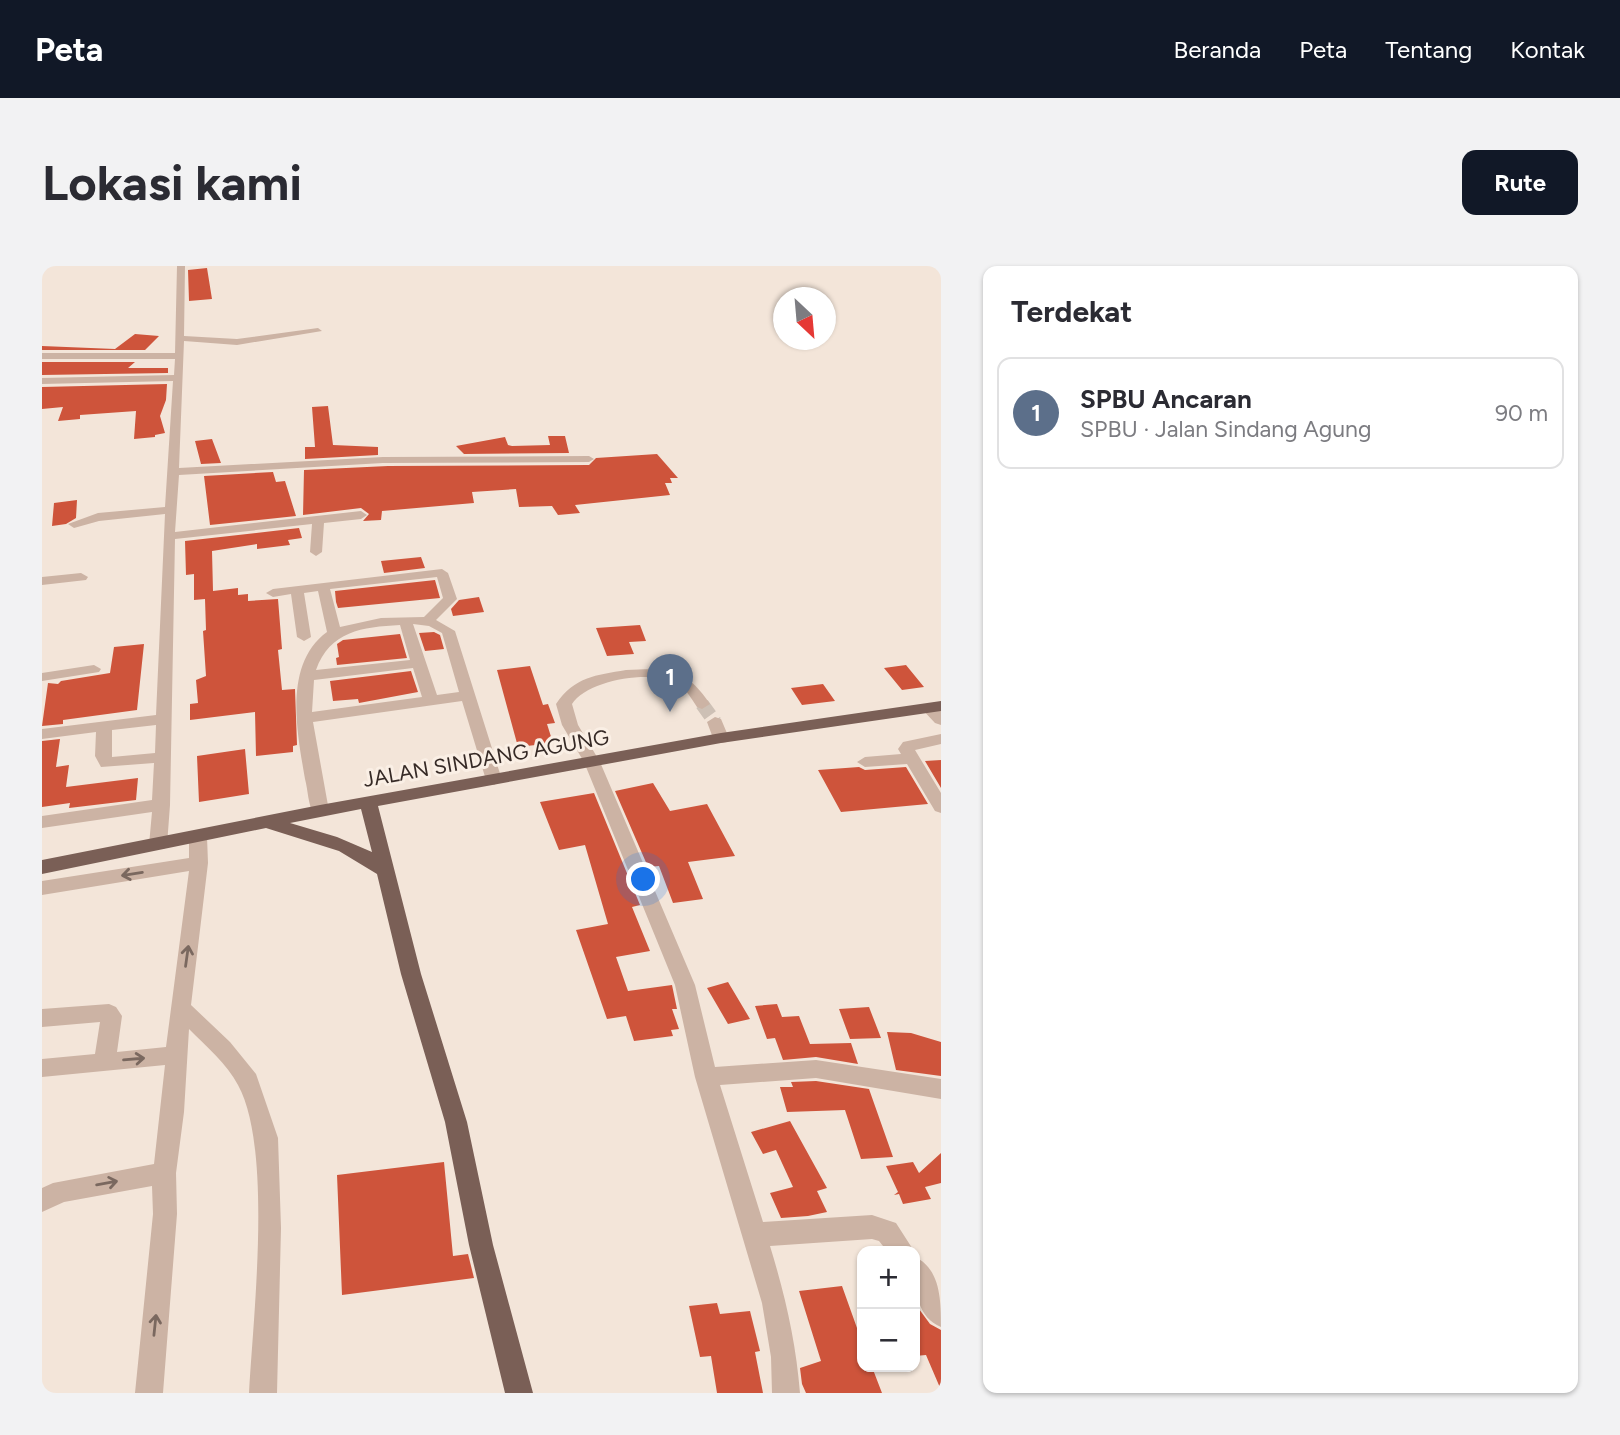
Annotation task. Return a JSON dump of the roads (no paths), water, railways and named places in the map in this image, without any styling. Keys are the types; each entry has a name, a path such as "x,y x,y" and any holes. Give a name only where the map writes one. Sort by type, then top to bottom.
{"main road":[{"name":"JALAN SINDANG AGUNG","path":"42,867 198,838 320,811 592,762 718,730 937,711"},
{"path":"369,802 411,974 456,1122 481,1245 519,1393"},
{"path":"265,822 351,848 366,855 387,872"}],"street":[{"path":"158,845 165,719 169,536 181,338 181,266"},
{"path":"181,338 237,342 318,331"},
{"path":"42,356 180,356"},
{"path":"42,380 179,378"},
{"path":"174,472 383,460 589,459"},
{"path":"75,524 98,517 172,510"},
{"path":"169,536 361,515"},
{"path":"316,552 318,520"},
{"path":"273,593 442,573 450,599 426,622"},
{"path":"42,581 80,577"},
{"path":"323,586 335,635"},
{"path":"297,590 304,637"},
{"path":"301,619 330,616"},
{"path":"405,620 431,701"},
{"path":"320,811 305,718 306,676 317,651 327,639 373,623 405,620 426,622 439,624 448,631 494,780"},
{"path":"306,676 419,663"},
{"path":"42,677 94,669"},
{"path":"702,704 689,684 659,673 593,681 573,691 564,704 570,725 592,762 685,985 706,1077 775,1303 785,1357 786,1393"},
{"path":"305,718 469,695"},
{"path":"42,734 165,719"},
{"path":"104,727 103,756 107,763 163,757"},
{"path":"941,739 906,749 941,807"},
{"path":"864,762 911,758"},
{"path":"42,822 161,805"},
{"path":"149,1393 165,1214 164,1173 173,1136 180,1008 200,863 198,838"},
{"path":"42,888 200,863"},
{"path":"180,1008 222,1048 248,1081 267,1138 269,1228 262,1393"},
{"path":"42,1018 109,1013 112,1016 104,1062"},
{"path":"42,1068 177,1055"},
{"path":"706,1077 816,1069 941,1089"},
{"path":"42,1201 61,1191 164,1173"},
{"path":"755,1235 872,1227 887,1232 898,1246"},
{"path":"920,1278 941,1314"}],"tunnel":[{"path":"702,704 715,722"}],"place":[{"name":"SPBU Ancaran","path":"670,712"}]}
